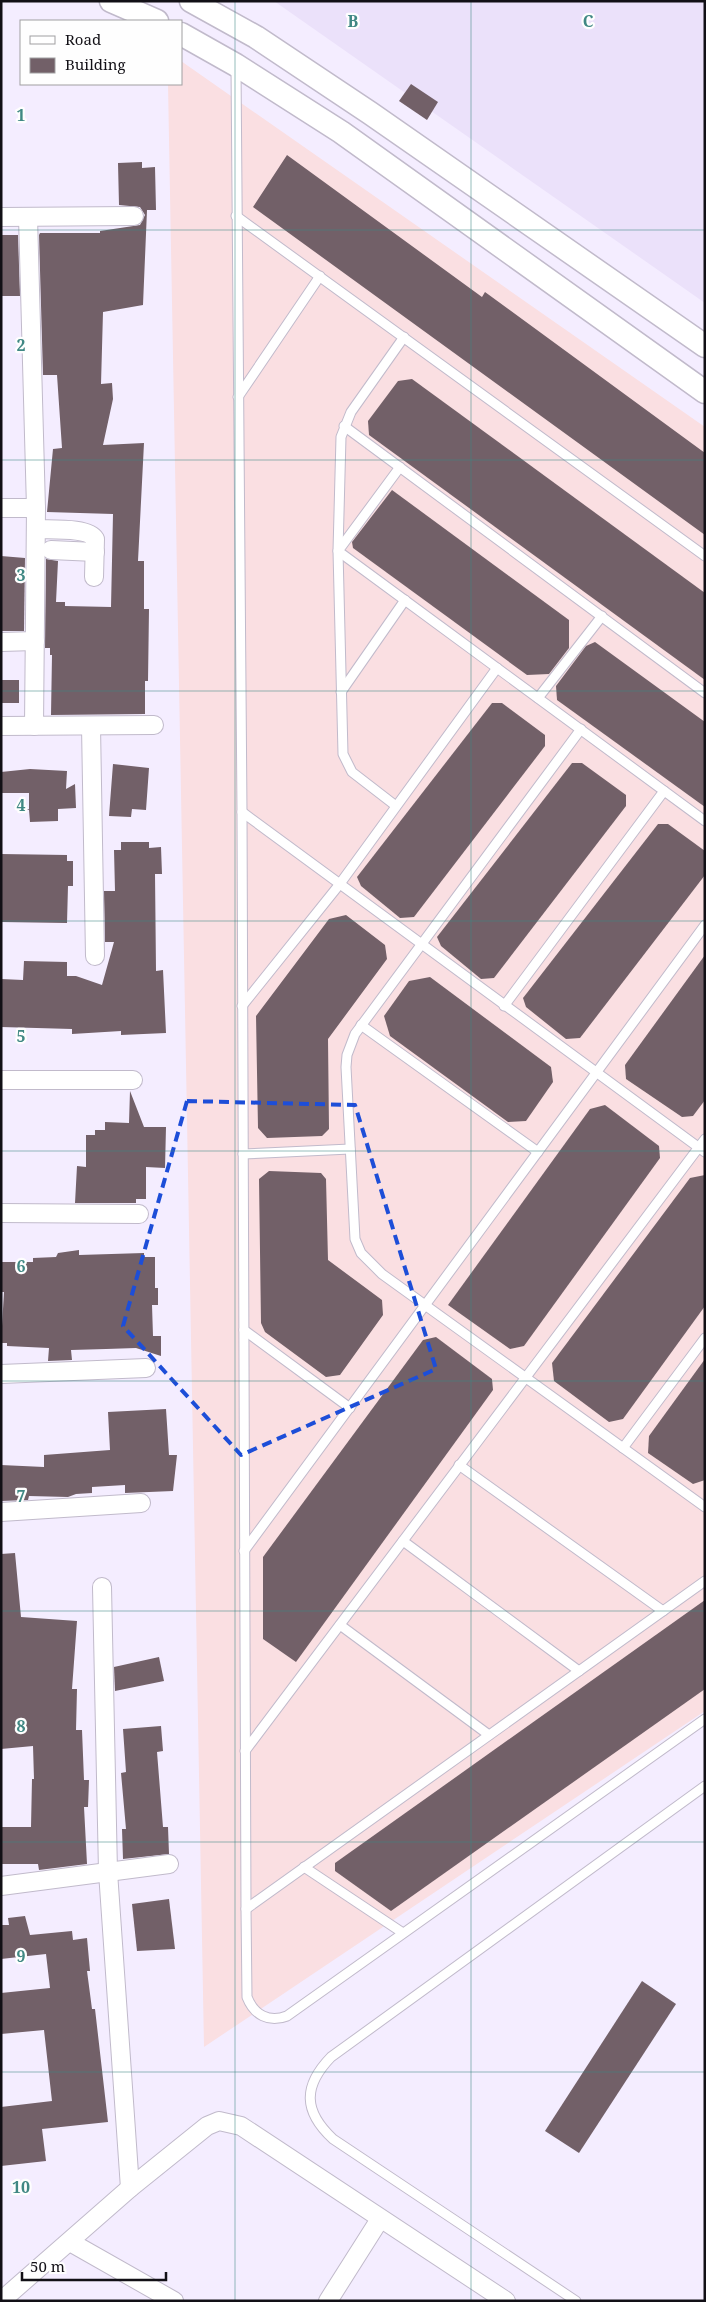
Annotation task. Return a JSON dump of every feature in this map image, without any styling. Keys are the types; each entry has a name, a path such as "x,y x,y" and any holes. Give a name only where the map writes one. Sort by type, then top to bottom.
{"street":[{"path":"112,1 155,20"},
{"path":"190,1 256,38 370,113 705,346"},
{"path":"182,35 236,65 341,132 705,392"},
{"path":"1,217 134,216"},
{"path":"28,217 36,508 34,726"},
{"path":"1,508 36,508"},
{"path":"36,529 89,532 95,539 94,577"},
{"path":"50,550 95,552"},
{"path":"1,642 35,641"},
{"path":"1,726 154,726"},
{"path":"90,726 96,956"},
{"path":"1,1080 133,1080"},
{"path":"1,1213 139,1214"},
{"path":"1,1374 146,1368"},
{"path":"1,1512 141,1503"},
{"path":"102,1587 108,1872 130,2188"},
{"path":"1,1886 169,1864"},
{"path":"2,2300 130,2188 206,2126 219,2121 241,2126 506,2301"},
{"path":"328,2301 380,2219"},
{"path":"70,2242 174,2301"},
{"path":"1,2281 2,2300"}],"lane":[{"path":"236,65 242,812 246,1909 247,1998 254,2011 266,2018 286,2016 705,1719"},
{"path":"236,216 705,556"},
{"path":"238,397 320,276"},
{"path":"396,806 352,772 346,764 342,744 338,551 340,448 344,426 351,412 404,337"},
{"path":"344,426 705,692"},
{"path":"338,551 400,467"},
{"path":"338,551 705,821"},
{"path":"341,692 404,600"},
{"path":"538,698 602,616"},
{"path":"242,1006 339,885 497,668"},
{"path":"581,729 420,944 361,1025 350,1044 346,1067 355,1239 361,1253 382,1274 705,1507"},
{"path":"504,1006 664,790"},
{"path":"242,812 595,1074 702,1150"},
{"path":"244,1551 705,925"},
{"path":"361,1025 538,1152"},
{"path":"245,1751 459,1465 702,1150 705,1139"},
{"path":"243,1154 350,1149"},
{"path":"244,1330 350,1408"},
{"path":"623,1448 705,1338"},
{"path":"459,1465 663,1610"},
{"path":"402,1541 579,1671"},
{"path":"246,1909 705,1581"},
{"path":"340,1624 489,1735"},
{"path":"576,2301 333,2139 319,2126 311,2108 310,2089 318,2071 331,2057 705,1786"},
{"path":"304,1867 403,1933"}],"highlighted area":[{"path":"187,1101 355,1105 436,1369 241,1455 123,1326"}],"shaded area":[{"path":"274,1 705,1 705,303"},
{"path":"182,62 705,427 705,1711 204,2047 168,85 182,85"}],"building":[{"path":"411,84 438,102 427,120 399,101"},
{"path":"287,155 482,297 485,292 705,453 705,535 253,207"},
{"path":"142,162 142,168 155,167 156,210 147,210 143,305 103,312 101,384 112,383 113,399 103,445 144,443 138,561 144,561 144,609 149,609 148,681 145,681 145,714 51,715 52,655 50,655 50,648 45,648 46,559 58,561 56,602 65,602 65,606 111,607 113,514 47,512 53,449 62,448 57,375 43,375 39,235 40,233 100,233 100,231 140,225 145,215 140,207 119,205 118,163"},
{"path":"1,235 18,235 20,296 1,296"},
{"path":"412,379 705,593 705,680 369,435 368,421 398,381"},
{"path":"392,490 569,620 569,648 549,674 527,675 353,548 352,542"},
{"path":"1,556 25,558 24,631 1,631"},
{"path":"595,642 705,722 705,807 557,700 556,686 586,646"},
{"path":"1,680 19,680 19,703 1,703"},
{"path":"492,703 502,703 545,735 545,746 414,917 400,918 361,886 357,877"},
{"path":"572,763 582,763 626,795 626,806 494,978 481,979 441,946 437,937"},
{"path":"113,764 149,768 146,810 132,809 131,817 109,816"},
{"path":"30,769 67,771 66,789 75,784 76,808 58,809 58,821 30,822 29,810 27,810 29,809 29,793 1,793 1,772"},
{"path":"658,824 668,824 705,851 705,875 580,1038 566,1039 526,1007 523,998"},
{"path":"121,842 149,842 149,848 161,847 162,874 155,874 156,971 163,970 166,1033 121,1035 121,1031 72,1034 72,1029 1,1027 1,979 23,980 24,961 67,962 67,976 76,976 102,985 114,942 105,942 104,891 115,891 114,850 121,850"},
{"path":"1,854 67,855 67,861 73,861 73,886 68,886 67,923 1,922"},
{"path":"346,915 385,945 387,959 328,1039 329,1129 322,1136 267,1138 258,1128 256,1016 329,919"},
{"path":"705,955 705,1100 693,1116 682,1117 626,1079 625,1065"},
{"path":"430,977 551,1067 553,1082 526,1121 508,1122 390,1036 384,1016 409,981"},
{"path":"130,1091 144,1127 166,1127 165,1168 146,1167 146,1199 136,1199 136,1203 75,1203 77,1166 86,1167 86,1135 95,1135 95,1130 105,1130 105,1122 129,1123"},
{"path":"605,1105 659,1146 660,1158 524,1346 510,1349 448,1305 590,1109"},
{"path":"269,1171 321,1173 326,1179 328,1260 382,1300 383,1315 340,1375 326,1377 265,1332 261,1323 259,1179"},
{"path":"705,1175 705,1306 623,1419 609,1422 554,1381 552,1363 690,1178"},
{"path":"79,1250 79,1255 144,1253 144,1257 155,1257 155,1288 158,1288 158,1305 152,1305 153,1336 161,1336 161,1356 136,1348 71,1350 72,1360 48,1361 49,1348 7,1346 7,1343 1,1343 4,1292 1,1292 1,1262 33,1262 33,1258 56,1257 58,1253"},
{"path":"436,1337 492,1379 493,1390 296,1662 263,1639 263,1557 423,1340"},
{"path":"705,1359 705,1480 693,1484 648,1453 649,1436"},
{"path":"166,1409 169,1455 177,1455 173,1491 125,1493 125,1485 92,1487 92,1493 76,1494 68,1497 29,1496 28,1500 1,1501 1,1465 44,1467 44,1455 110,1450 108,1412"},
{"path":"15,1553 21,1617 77,1621 72,1689 77,1689 76,1730 82,1730 84,1780 89,1780 88,1807 84,1807 87,1864 39,1870 38,1864 1,1864 1,1827 31,1827 32,1779 34,1779 33,1746 1,1749 1,1554"},
{"path":"705,1600 705,1689 391,1911 335,1871 335,1863"},
{"path":"159,1657 164,1681 115,1691 114,1667"},
{"path":"161,1726 163,1751 157,1752 163,1827 168,1827 169,1854 123,1859 122,1829 126,1829 121,1773 126,1772 123,1729"},
{"path":"169,1899 175,1949 137,1951 132,1904"},
{"path":"25,1916 30,1935 72,1931 73,1940 87,1938 90,1971 87,1971 92,2009 95,2009 108,2122 42,2129 46,2161 1,2166 1,2107 52,2101 44,2030 1,2034 1,1993 50,1988 46,1954 1,1959 1,1925 9,1925 8,1918"},
{"path":"642,1981 676,2004 579,2153 545,2131"}]}
